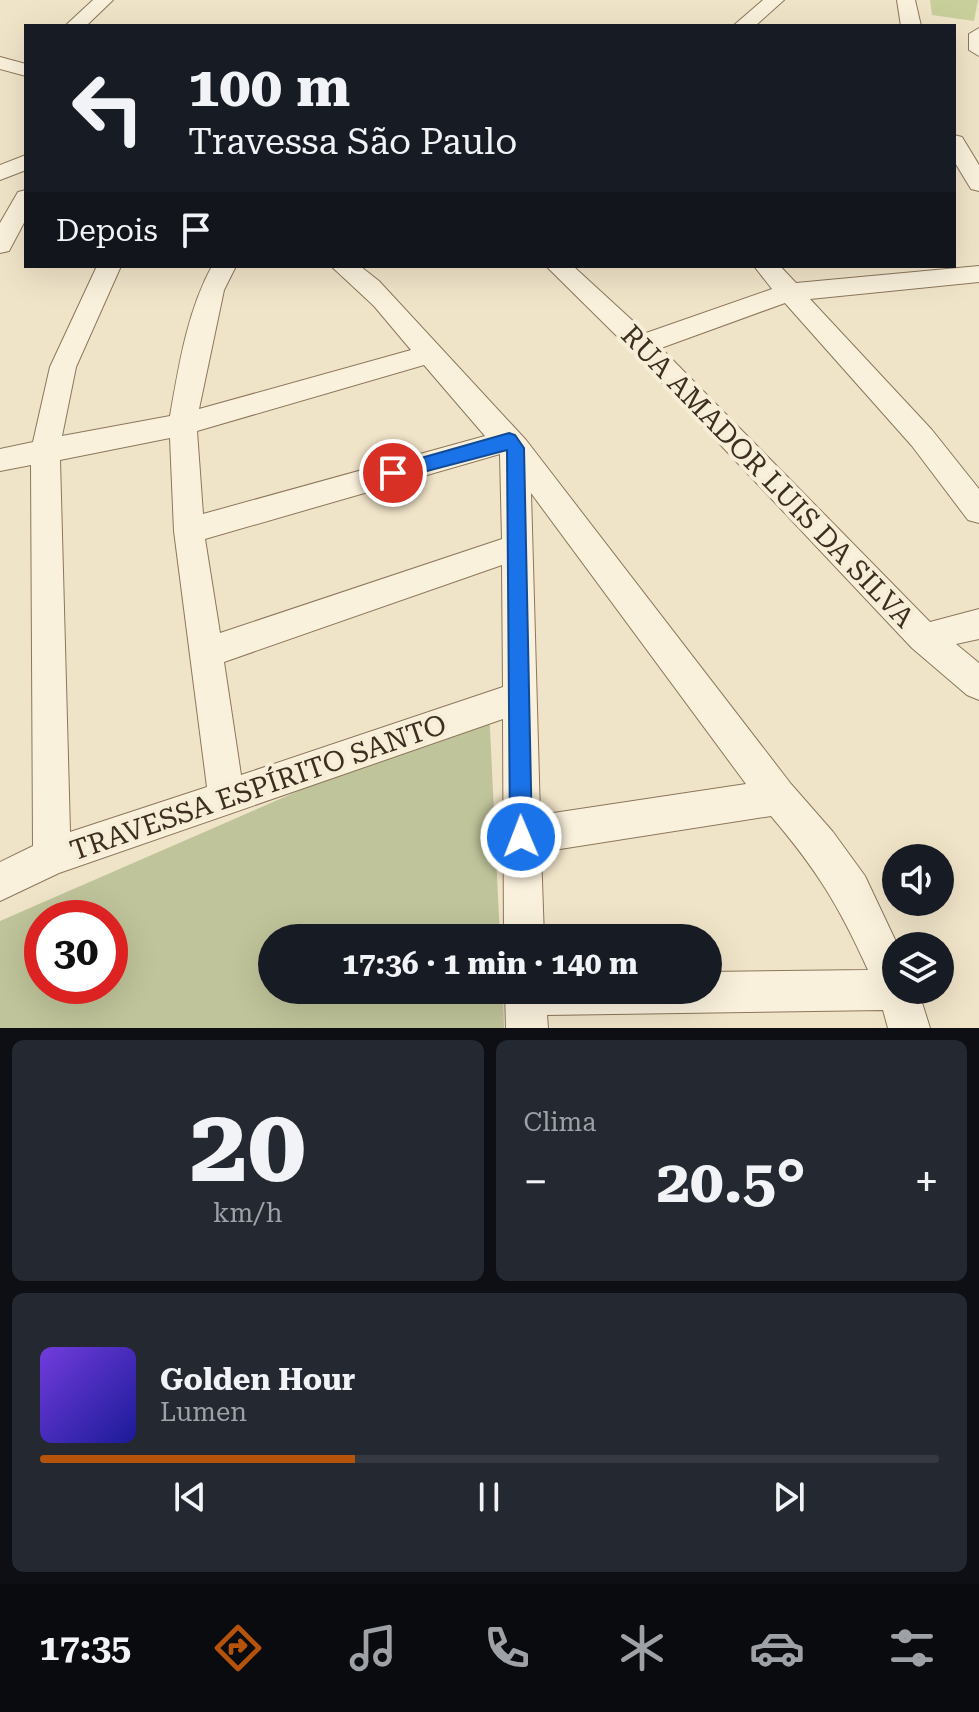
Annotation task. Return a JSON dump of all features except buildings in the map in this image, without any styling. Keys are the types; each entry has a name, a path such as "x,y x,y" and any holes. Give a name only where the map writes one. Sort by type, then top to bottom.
{"street":[{"path":"77,24 104,0"},
{"path":"745,24 775,0"},
{"path":"906,0 911,24"},
{"path":"979,34 979,50"},
{"path":"0,63 24,69"},
{"path":"956,145 979,184"},
{"path":"0,173 24,163"},
{"path":"956,185 979,195"},
{"path":"0,245 24,201"},
{"path":"52,857 45,452 63,367 108,268"},
{"path":"223,268 211,290 194,356 183,424 189,531 226,797"},
{"path":"346,268 359,277 512,444 778,797 820,845 851,890 882,957"},
{"name":"RUA AMADOR LUIS DA SILVA","path":"560,268 642,345 924,638 979,684"},
{"path":"768,268 922,438 979,511"},
{"path":"642,345 790,292 979,274"},
{"path":"0,460 183,424 430,354"},
{"path":"189,531 512,444"},
{"path":"512,444 517,547 524,924"},
{"path":"206,653 517,547"},
{"path":"924,638 979,624"},
{"name":"TRAVESSA ESPÍRITO SANTO","path":"0,882 52,857 519,698"},
{"path":"521,837 778,797"},
{"path":"722,996 882,990"},
{"path":"902,1004 909,1028"}],"green space":[{"path":"930,0 978,0 974,21 932,15"},
{"path":"489,708 499,924 258,924 258,1004 503,1004 504,1028 0,1028 0,921 24,911 24,1004 128,1004 128,900 48,900"}],"route":[{"path":"393,473 509,440 516,448 521,837"}]}
